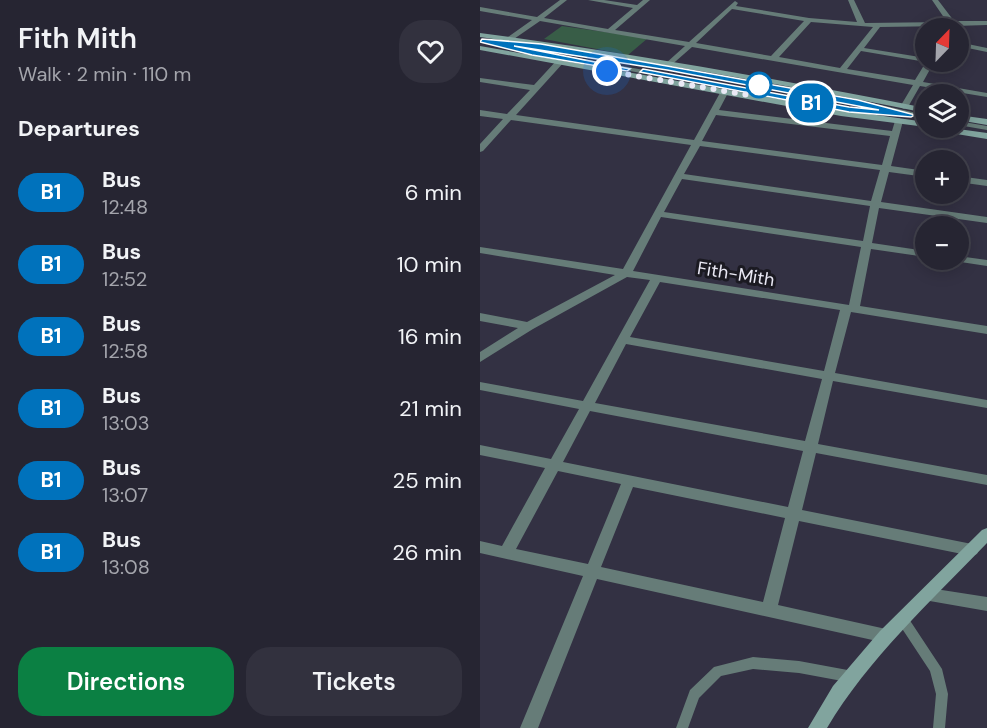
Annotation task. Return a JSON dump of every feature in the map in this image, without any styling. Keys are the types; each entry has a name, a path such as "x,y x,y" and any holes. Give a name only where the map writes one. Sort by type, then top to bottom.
{"main road":[{"path":"481,43 511,39 852,96 915,109"},
{"path":"481,43 560,63 841,113 915,123"},
{"path":"969,119 987,122"},
{"path":"969,133 987,136"},
{"path":"816,728 839,692 886,636 987,534"}],"street":[{"path":"511,39 564,0"},
{"path":"591,0 637,8"},
{"path":"609,31 646,0"},
{"path":"668,66 738,0"},
{"path":"851,0 862,25"},
{"path":"935,0 946,18"},
{"path":"731,7 809,20 862,25 915,26"},
{"path":"480,9 986,93"},
{"path":"773,59 809,20"},
{"path":"969,24 987,23"},
{"path":"843,70 878,25"},
{"path":"969,46 987,50"},
{"path":"859,49 915,58"},
{"path":"480,149 560,63"},
{"path":"904,107 924,72"},
{"path":"480,81 536,88"},
{"path":"480,358 530,326 626,273 725,91"},
{"path":"714,112 893,134"},
{"path":"480,113 915,173"},
{"path":"769,610 829,375 867,245 893,134 899,121"},
{"path":"679,176 987,220"},
{"path":"969,181 987,183"},
{"path":"657,214 915,252"},
{"name":"Fith-Mith","path":"480,250 987,330"},
{"path":"969,261 987,263"},
{"path":"506,553 657,278"},
{"path":"480,317 530,326"},
{"path":"623,340 987,404"},
{"path":"480,386 987,480"},
{"path":"480,450 972,550"},
{"path":"529,728 629,480"},
{"path":"480,547 886,636"},
{"path":"929,595 987,604"}],"lane":[{"path":"481,43 820,104 869,112 915,116"},
{"path":"969,125 987,128"},
{"path":"903,620 936,669 942,694 939,728"},
{"path":"682,728 694,694 718,671 753,663 799,667 853,677"}],"green space":[{"path":"562,26 648,38 628,55 544,39"}],"bus line":[{"name":"B1","path":"627,69 482,41 541,46 858,102 911,115 849,109 643,72"}],"route":[{"path":"607,71 748,95 759,85"}]}
